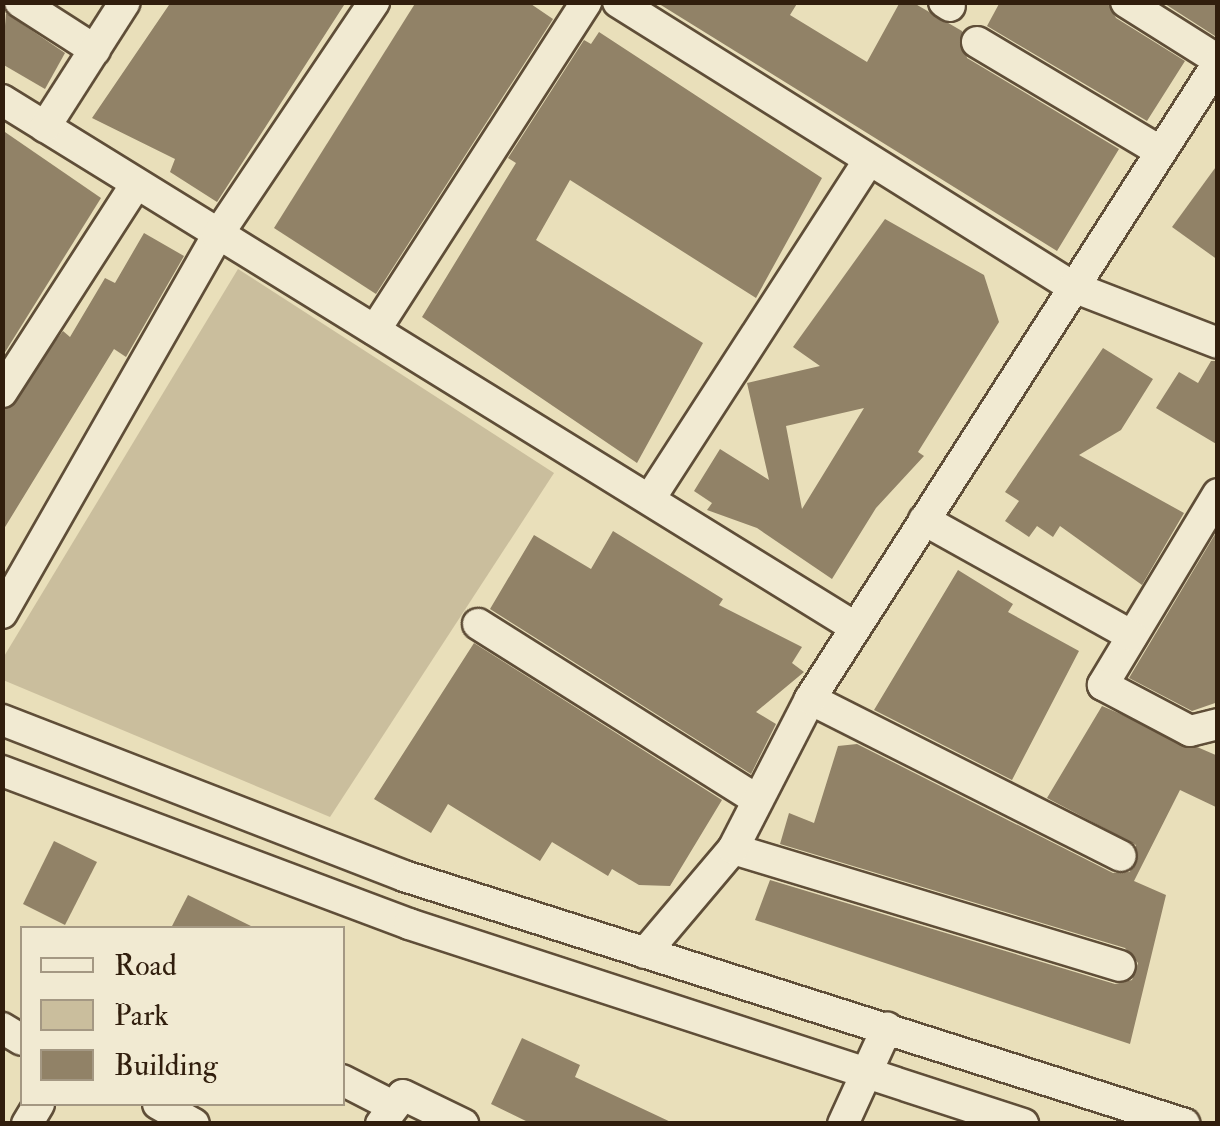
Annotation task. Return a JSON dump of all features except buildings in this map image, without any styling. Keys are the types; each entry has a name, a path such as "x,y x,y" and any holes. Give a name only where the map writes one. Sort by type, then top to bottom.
{"street":[{"path":"20,2 95,50"},
{"path":"45,127 126,2"},
{"path":"2,613 216,236 374,2"},
{"path":"375,330 586,2"},
{"path":"618,2 1073,287 1218,342"},
{"path":"645,953 733,849 810,699 854,627 1218,62 1126,2"},
{"path":"978,42 1160,151"},
{"path":"2,100 216,236 651,497 854,627"},
{"path":"651,497 868,162"},
{"path":"2,392 136,184"},
{"path":"1218,494 1102,686 1190,732 1218,724"},
{"path":"924,520 1132,636"},
{"path":"478,624 756,800"},
{"path":"810,699 1121,856"},
{"path":"2,720 404,876 887,1028 1118,1113 1185,1124"},
{"path":"2,771 409,924 865,1074 959,1114 1024,1124"},
{"path":"733,849 1120,966"},
{"path":"843,1124 887,1028"},
{"path":"345,1082 385,1114 403,1095 463,1124"},
{"path":"162,1106 194,1124"}],"green space":[{"path":"238,269 554,473 330,817 3,680 3,658"}]}
